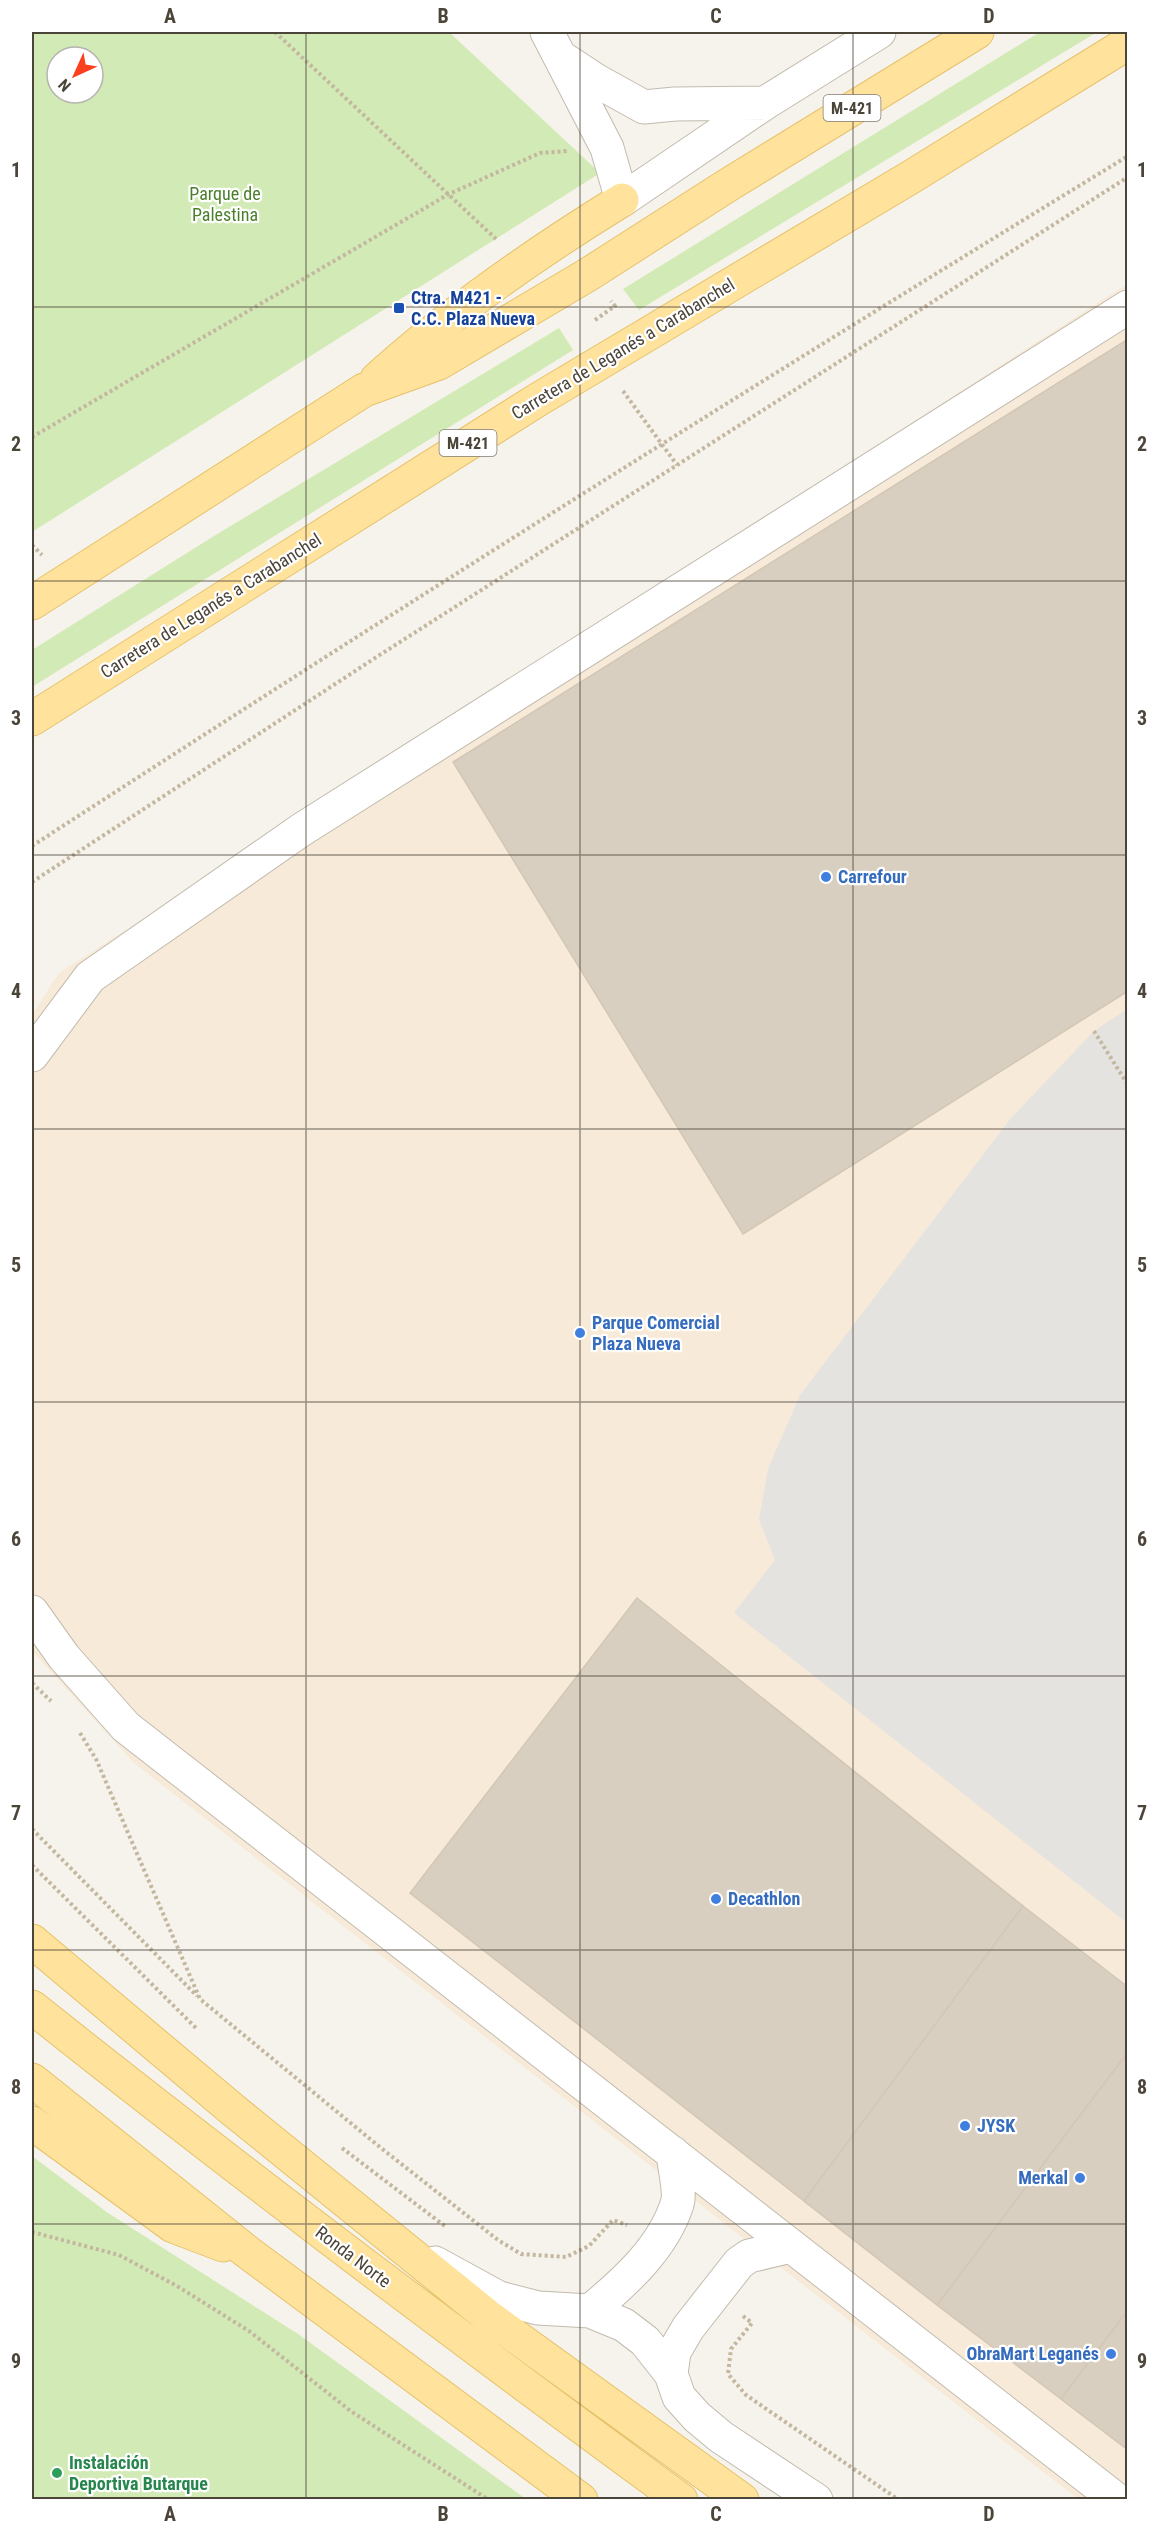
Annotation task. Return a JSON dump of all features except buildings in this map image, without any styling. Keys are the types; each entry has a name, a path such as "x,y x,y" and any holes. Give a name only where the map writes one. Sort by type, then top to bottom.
{"main road":[{"name":"M-421","path":"364,390 439,363 589,274 728,184 977,32"},
{"name":"Carretera de Leganés a Carabanchel","path":"32,719 539,399 901,183 1128,43"},
{"name":"M-421","path":"32,603 364,390 421,339 563,237 622,200"},
{"path":"32,1941 118,2016 490,2318 742,2499"},
{"name":"Ronda Norte","path":"32,2007 205,2145 487,2358 681,2499"},
{"path":"32,2080 246,2251 581,2499"},
{"path":"32,2123 172,2226 208,2241 246,2251"}],"street":[{"name":"M-421","path":"622,200 765,103 879,32"},
{"path":"554,44 597,81 644,107 675,104 765,103"},
{"path":"554,44 607,148 622,200"},
{"path":"32,1055 90,977 301,830 1128,307"},
{"path":"32,1612 64,1657 126,1727 1117,2499"},
{"path":"591,2311 627,2278 654,2247 667,2224 678,2202 673,2153"},
{"path":"390,2238 499,2298 538,2308 591,2311 624,2325 645,2341 671,2374 679,2397 697,2417 721,2437 816,2499"},
{"path":"671,2374 674,2352 688,2328 739,2263 749,2256 791,2246"}],"path":[{"path":"32,437 449,194 540,153 607,148"},
{"path":"32,846 310,665 758,382 1128,156"},
{"path":"32,882 365,665 1128,177"},
{"path":"1094,1032 1128,1085"},
{"path":"32,1685 57,1707"},
{"path":"78,1731 96,1759 200,1999"},
{"path":"32,1829 200,1999 381,2148 498,2240 521,2254 566,2257 589,2246 614,2220 632,2227 625,2234"},
{"path":"32,1865 205,2036"},
{"path":"338,2145 447,2228"},
{"path":"32,2232 119,2255 177,2286 249,2331 352,2412 489,2499"},
{"path":"716,2293 752,2323 731,2349 728,2374 746,2395 899,2499"}],"shaded area":[{"name":"Parque Comercial Plaza Nueva","path":"1127,284 1127,2499 1078,2499 134,1763 32,1651 32,1015 59,973"},
{"path":"1127,1009 1127,1923 734,1613 775,1560 759,1520 768,1469 800,1395 1011,1118 1094,1031"}],"green space":[{"name":"Parque de Palestina","path":"32,32 449,32 600,173 32,532"},
{"path":"1040,32 1097,32 639,310 623,289"},
{"path":"559,328 573,350 32,687 32,650 214,536"},
{"path":"32,2156 108,2213 298,2334 526,2499 32,2499"}],"place":[{"name":"Ctra. M421 - C.C. Plaza Nueva","path":"399,308"},
{"name":"Carrefour","path":"826,877"},
{"name":"Parque Comercial Plaza Nueva","path":"580,1333"},
{"name":"Decathlon","path":"716,1899"},
{"name":"JYSK","path":"965,2126"},
{"name":"Merkal","path":"1080,2178"},
{"name":"ObraMart Leganés","path":"1111,2354"},
{"name":"Instalación Deportiva Butarque","path":"57,2473"}]}
